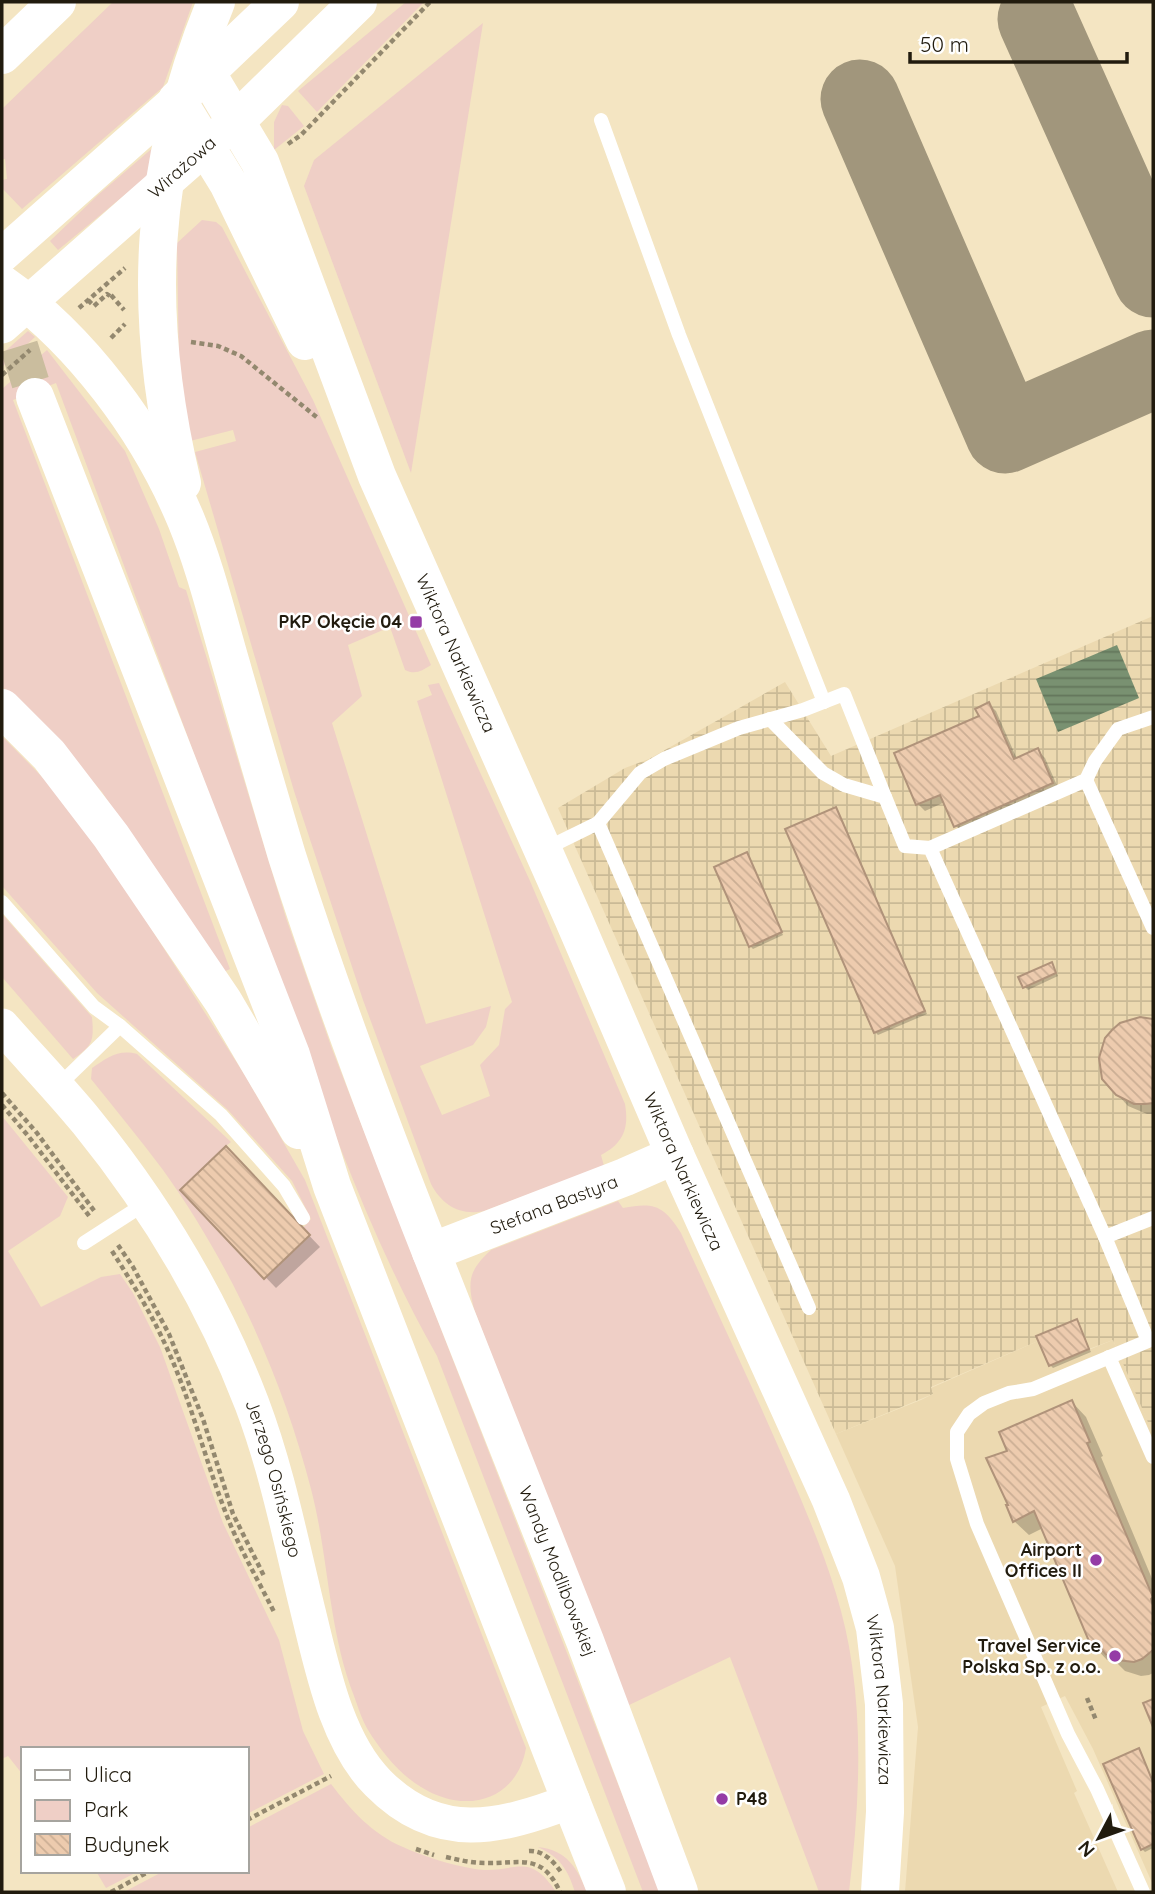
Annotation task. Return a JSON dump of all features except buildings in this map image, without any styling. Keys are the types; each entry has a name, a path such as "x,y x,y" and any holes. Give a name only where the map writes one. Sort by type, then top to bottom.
{"main road":[{"path":"2,55 57,2"},
{"path":"195,546 170,432 157,319 157,252 161,205 177,117 195,57 216,2"},
{"path":"177,100 280,2"},
{"name":"Wirażowa","path":"237,120 358,2"},
{"name":"Wiktora Narkiewicza","path":"206,72 260,162 377,476 543,849 675,1155 825,1487 861,1577 875,1628 884,1704 885,1812 880,1892"},
{"name":"Wiktora Narkiewicza","path":"177,100 228,183 312,354 377,476"},
{"path":"2,284 33,308 75,348 128,417 175,495 195,546"},
{"path":"35,397 291,1055 332,1186 607,1892"},
{"name":"Wandy Modlibowskiej","path":"195,546 313,935 379,1119 585,1641 679,1892"},
{"path":"2,708 49,755 111,836 222,1001 332,1186"},
{"name":"Stefana Bastyra","path":"431,1252 675,1155"}],"street":[{"path":"2,255 177,100"},
{"name":"Wirażowa","path":"2,326 237,120"},
{"name":"Jerzego Osińskiego","path":"2,1026 57,1087 117,1161 180,1255 205,1299 252,1405 275,1479 328,1687 347,1735 366,1770 397,1800 437,1820 457,1825 500,1823 527,1817 571,1801"}],"lane":[{"path":"601,120 679,334 824,702"},
{"path":"543,849 598,823 640,773 664,759 739,728 844,694 905,846 930,848 1086,780 1095,761 1118,729 1153,717"},
{"path":"770,719 823,773 845,785 885,797"},
{"path":"1086,780 1153,928"},
{"path":"598,823 809,1308"},
{"path":"930,848 1105,1237 1148,1341 1033,1389 1009,1393 984,1403 969,1414 957,1432 957,1459 983,1536 1068,1734 1097,1789 1143,1892"},
{"path":"2,902 94,1007 120,1026 221,1115 284,1186 303,1217"},
{"path":"57,1087 120,1026"},
{"path":"84,1243 146,1203"},
{"path":"1105,1237 1153,1218"},
{"path":"1109,1357 1153,1457"}],"path":[{"path":"282,148 301,135 430,2"},
{"path":"76,311 128,265"},
{"path":"109,294 129,317"},
{"path":"188,341 218,346 241,356 321,420"},
{"path":"2,375 33,348"},
{"path":"2,1105 101,1232 141,1297 166,1346 233,1531 276,1618"},
{"path":"1087,1698 1096,1720"},
{"path":"325,1766 337,1786"},
{"path":"248,1819 331,1776"},
{"path":"414,1849 438,1856 485,1863 530,1862 554,1878 560,1892"},
{"path":"111,1892 146,1873"}],"shaded area":[{"path":"1153,616 1153,1428 1150,1427 1113,1340 1089,1349 1076,1319 1036,1336 1038,1341 931,1387 933,1394 836,1434 558,808 625,768 649,759 785,682 831,756"},
{"path":"1117,645 1139,698 1058,732 1036,679"},
{"path":"1113,1340 1153,1428 1153,1885 1093,1749 1065,1696 1041,1707 1077,1791 1074,1793 1118,1892 905,1892 918,1727 895,1566 836,1434 921,1400 933,1394 931,1388 1038,1341 1049,1366"}],"green space":[{"path":"113,2 193,2 163,87 22,209 2,188 2,180 7,179 5,159 2,159 2,109"},
{"path":"406,2 423,3 317,112 298,91"},
{"path":"483,23 411,473 304,186 314,160"},
{"path":"282,105 288,106 304,126 274,150 274,122"},
{"path":"155,146 150,174 58,250 50,241"},
{"path":"202,220 216,222 222,227 313,400 431,665 418,672 405,670 390,627 348,645 362,696 332,723 426,1024 491,1006 486,1027 473,1045 420,1066 442,1115 490,1096 480,1065 499,1045 505,1009 512,1002 417,701 432,695 428,685 439,683 530,881 625,1104 623,1134 615,1145 601,1155 604,1166 484,1211 467,1212 453,1207 441,1198 431,1184 363,1000 294,791 195,452 236,441 233,430 190,441 179,366 177,243"},
{"path":"28,331 35,337 2,367 2,354"},
{"path":"47,350 125,451 159,529 179,587 186,590 286,918 332,1049 660,1892 643,1892 437,1356 387,1258 343,1155 56,383 13,400 230,969 221,973 102,792 37,718 2,687 2,389"},
{"path":"2,736 45,780 85,831 136,905 246,1077 305,1180 526,1748 521,1766 512,1780 487,1798 455,1800 438,1796 421,1787 391,1762 366,1726 345,1671 311,1489 269,1363 252,1323 211,1244 163,1170 91,1079 92,1068 118,1054 137,1054 231,1142 226,1146 264,1278 310,1236 303,1228 311,1219 292,1181 228,1110 97,993 2,886"},
{"path":"2,914 92,1017 91,1042 73,1059 2,977"},
{"path":"2,1116 68,1197 60,1216 8,1251 41,1307 101,1277 120,1274 133,1293 160,1347 223,1523 279,1640 303,1731 324,1774 248,1813 248,1747 21,1747 21,1772 8,1756 2,1759"},
{"path":"618,1201 623,1208 658,1208 681,1233 775,1439 827,1565 848,1640 857,1722 857,1807 849,1892 819,1892 730,1657 627,1706 474,1309 472,1276 478,1264 491,1250"},
{"path":"331,1784 363,1820 392,1842 438,1860 475,1869 528,1867 546,1879 556,1892 124,1892 160,1873 248,1873 248,1827"},
{"path":"538,1847 564,1856 575,1868 587,1892 575,1892 562,1865"},
{"path":"97,1873 135,1873 106,1888"}],"taxiway":[{"path":"1037,19 1153,278"},
{"path":"860,99 1005,434 1153,369"}],"tunnel":[{"path":"2,292 35,397"}],"place":[{"name":"PKP Okęcie 04","path":"416,622"},
{"name":"Airport Offices II","path":"1096,1560"},
{"name":"Travel Service Polska Sp. z o.o.","path":"1115,1656"},
{"name":"P48","path":"722,1799"}]}
